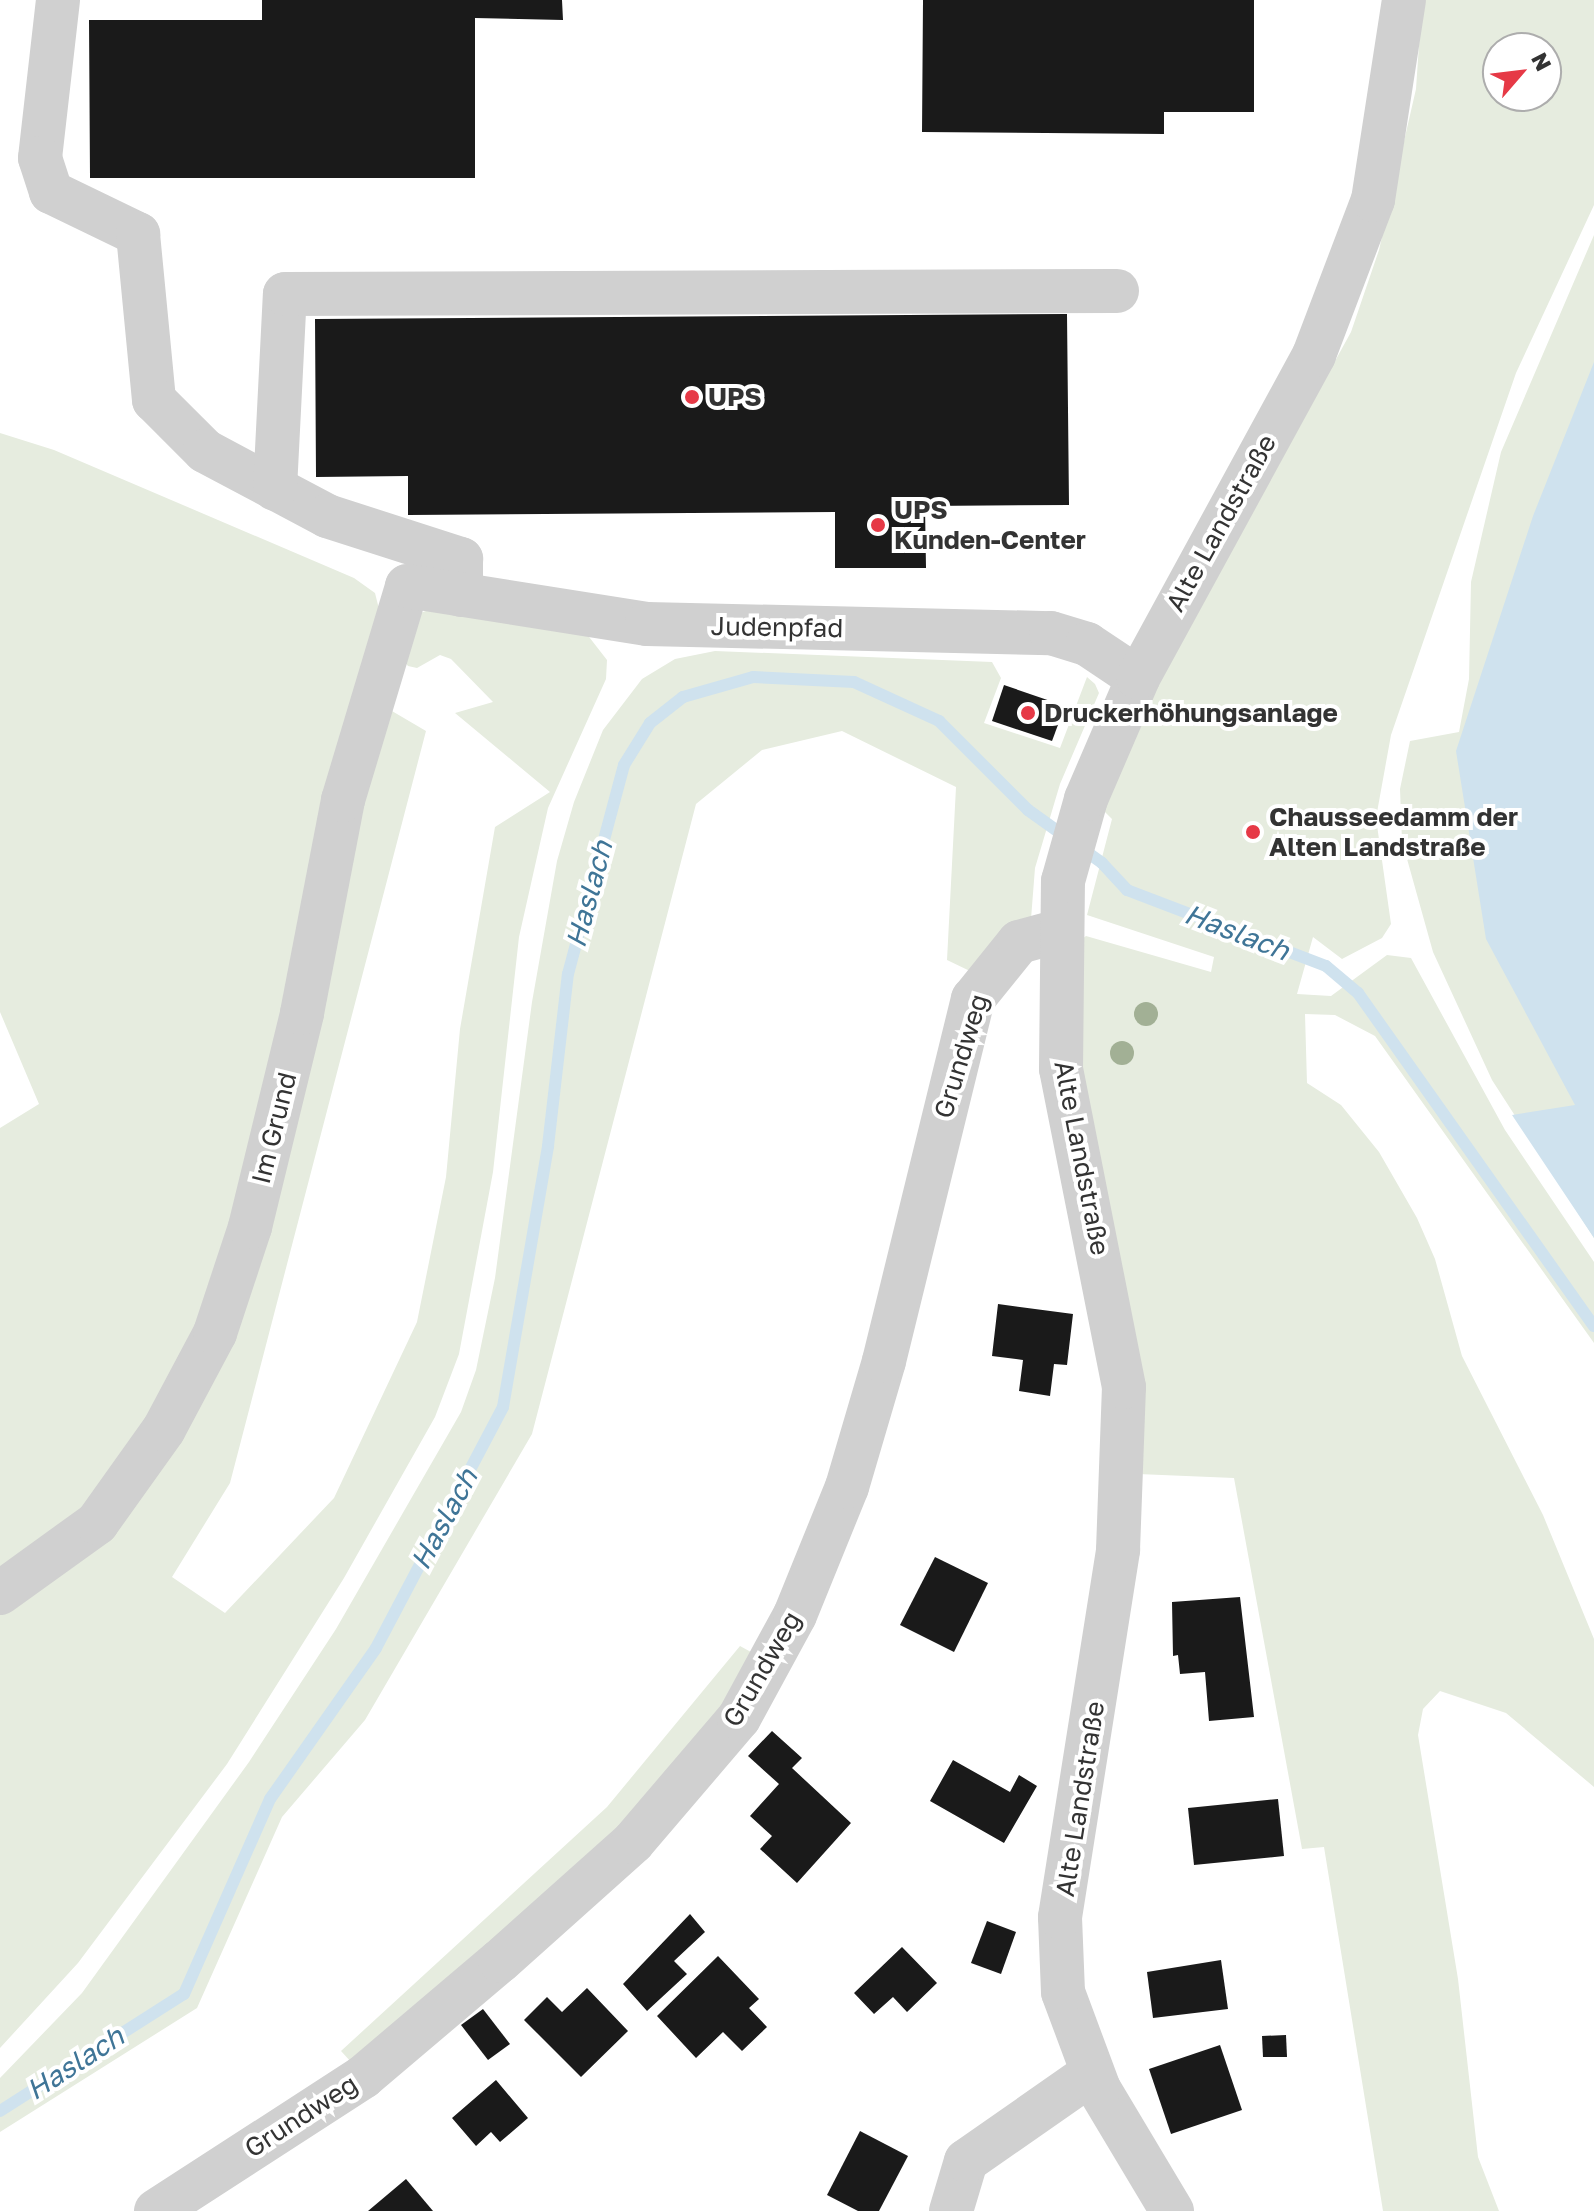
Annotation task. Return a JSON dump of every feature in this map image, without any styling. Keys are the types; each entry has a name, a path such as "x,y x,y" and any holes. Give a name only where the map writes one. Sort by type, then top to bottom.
{"street":[{"path":"58,0 40,158 51,192 138,234 154,400 205,451 327,516 461,559 461,595"},
{"name":"Alte Landstraße","path":"1172,2211 1092,2073 1063,1992 1060,1917 1118,1550 1124,1387 1061,1069 1059,931 1063,881 1086,799 1138,678 1314,355 1373,200 1404,0"},
{"path":"275,489 285,294 1117,291"},
{"name":"Judenpfad","path":"407,586 647,624 1051,633 1087,644 1138,678"},
{"name":"Im Grund","path":"0,1593 97,1523 164,1429 215,1333 250,1227 298,1029 347,786 407,586"},
{"name":"Grundweg","path":"156,2211 363,2077 633,1842 739,1718 795,1615 847,1487 884,1361 973,999 991,970 1019,942 1059,931"},
{"path":"951,2211 966,2161 1092,2073"}],"shaded area":[{"path":"1422,0 1594,0 1594,205 1516,373 1391,735 1376,818 1391,924 1382,938 1342,959 1313,937 1297,994 1331,996 1387,955 1411,958 1505,1130 1594,1262 1594,1343 1375,1036 1335,1015 1305,1014 1307,1083 1341,1105 1379,1152 1417,1218 1435,1259 1462,1356 1543,1515 1594,1639 1594,1787 1506,1713 1440,1691 1423,1709 1418,1735 1458,1979 1478,2157 1499,2211 1383,2211 1324,1847 1302,1849 1234,1478 1138,1474 1074,1040 1074,945 1086,936 1211,972 1214,957 1087,915 1112,819 1102,809 1138,719 1351,332 1379,250 1416,89"},
{"path":"1594,235 1594,1238 1492,1080 1433,952 1402,841 1400,789 1410,741 1459,732 1469,679 1471,582 1501,452"},
{"path":"0,433 54,450 354,578 375,593 381,617 380,704 426,731 230,1483 172,1577 225,1613 334,1498 417,1322 446,1177 460,1029 495,827 550,792 455,713 493,702 451,659 440,655 417,668 408,666 401,657 417,614 429,610 586,633 607,660 606,679 548,808 519,937 493,1172 459,1354 435,1417 344,1578 227,1764 78,1963 0,2048 0,1128 39,1104 0,1012"},
{"path":"715,651 992,662 1001,678 984,723 1060,748 1087,677 1099,693 1060,784 1035,868 1031,919 972,972 947,960 956,787 842,731 762,750 696,804 532,1434 365,1720 282,1817 197,2008 0,2132 0,2078 82,1993 249,1762 336,1629 461,1412 476,1370 495,1278 532,1002 557,861 574,802 603,730 642,679 675,659"},
{"path":"740,1646 760,1657 615,1841 351,2062 341,2051 607,1807"}],"water":[{"path":"1594,362 1594,1238 1512,1115 1575,1105 1486,939 1456,751 1533,516"}],"building":[{"path":"262,0 562,0 563,20 475,18 475,178 90,178 89,20 262,20"},
{"path":"923,0 1254,0 1254,112 1164,112 1164,134 922,132"},
{"name":"UPS","path":"1067,314 1069,505 925,506 926,568 835,568 835,512 408,515 408,476 316,477 315,319"},
{"name":"Druckerhöhungsanlage","path":"1004,685 1065,706 1052,741 992,721"},
{"path":"998,1304 1073,1314 1067,1365 1054,1364 1050,1396 1019,1391 1023,1360 992,1356"},
{"path":"935,1557 988,1583 954,1652 900,1625"},
{"path":"1240,1597 1254,1717 1209,1721 1205,1672 1180,1674 1178,1655 1173,1656 1172,1602"},
{"path":"772,1731 802,1758 792,1768 851,1823 797,1883 760,1849 772,1836 750,1816 779,1784 748,1756"},
{"path":"953,1760 1010,1792 1019,1775 1037,1786 1004,1843 930,1801"},
{"path":"1278,1799 1284,1856 1194,1865 1188,1808"},
{"path":"690,1914 705,1932 674,1961 687,1974 647,2011 623,1984"},
{"path":"987,1921 1016,1932 1001,1974 971,1963"},
{"path":"902,1947 937,1983 907,2012 893,1997 874,2014 854,1993"},
{"path":"718,1956 759,1999 749,2008 767,2027 742,2051 723,2032 696,2058 657,2016"},
{"path":"1221,1960 1228,2009 1153,2018 1147,1972"},
{"path":"587,1988 628,2031 581,2077 524,2020 547,1997 562,2012"},
{"path":"483,2009 510,2044 488,2060 461,2025"},
{"path":"1286,2035 1287,2057 1263,2057 1262,2036"},
{"path":"1220,2045 1242,2110 1171,2134 1149,2069"},
{"path":"496,2080 528,2118 500,2142 491,2132 476,2146 452,2118"},
{"path":"860,2131 908,2156 879,2211 858,2211 827,2195"},
{"path":"406,2179 433,2211 368,2211"}],"waterway":[{"name":"Haslach","path":"0,2111 184,1994 270,1799 376,1648 503,1407 548,1146 568,974 624,765 650,723 683,697 753,677 854,682 939,721 1028,810 1102,863 1127,890 1326,966 1358,993 1594,1326"}],"place":[{"name":"UPS","path":"692,397"},
{"name":"UPS Kunden-Center","path":"878,525"},
{"name":"Druckerhöhungsanlage","path":"1028,713"},
{"name":"Chausseedamm der Alten Landstraße","path":"1253,832"}]}
